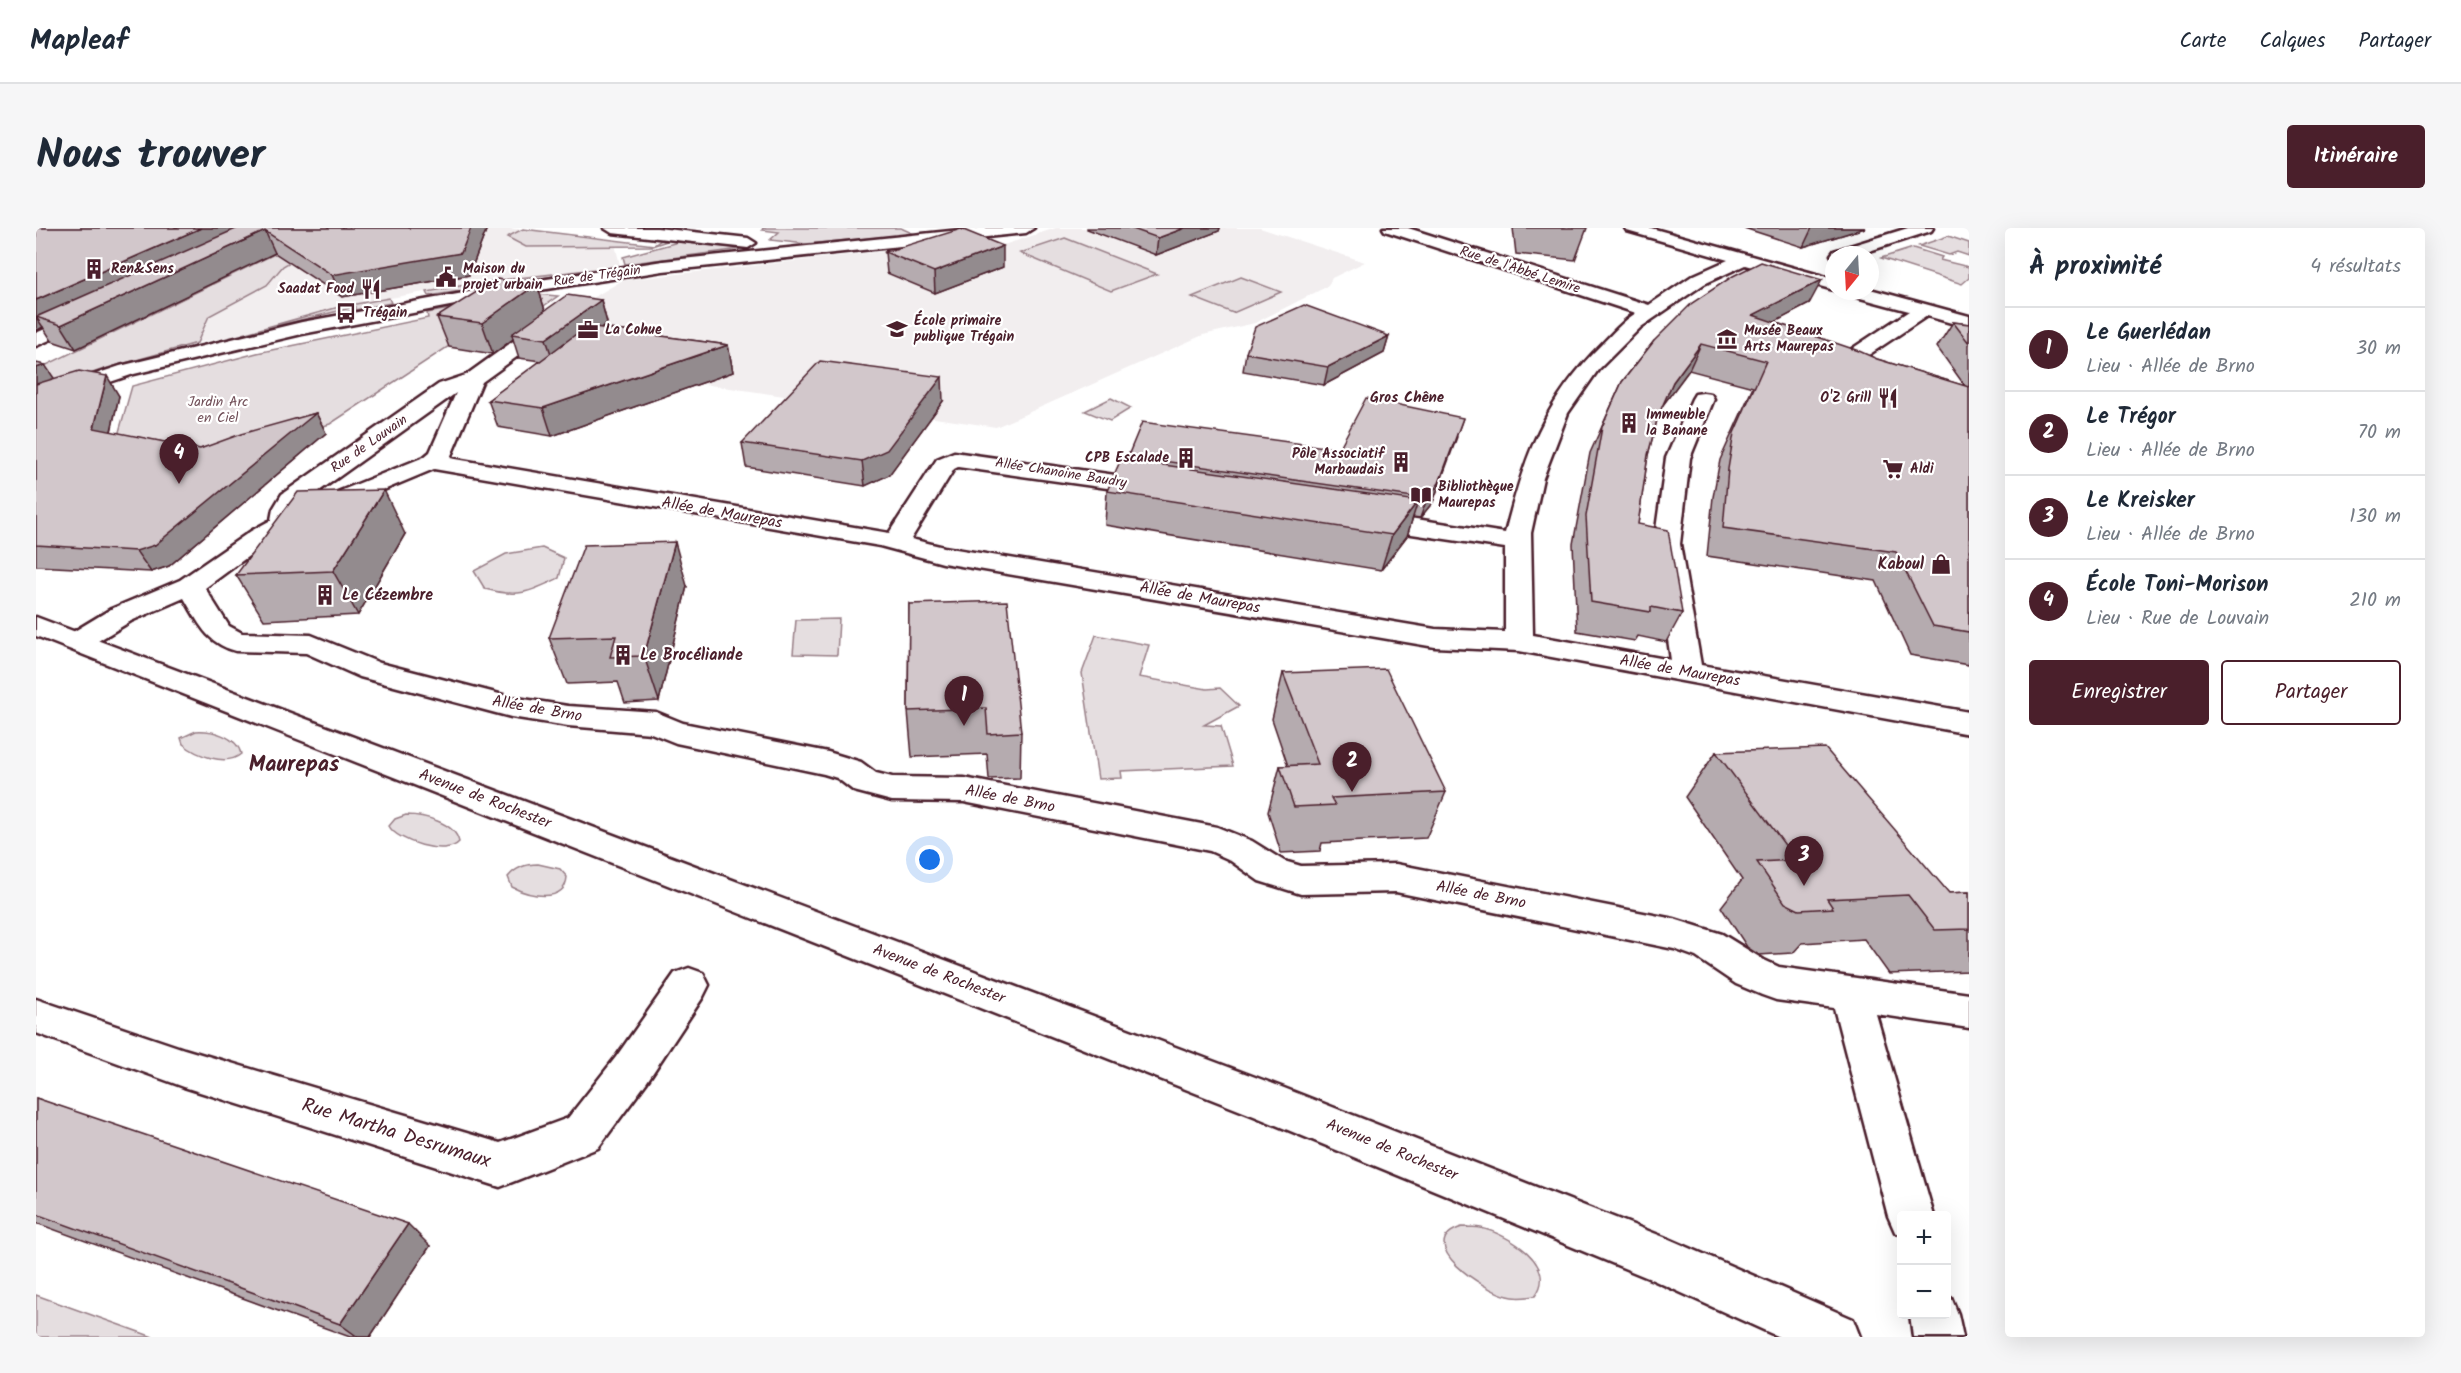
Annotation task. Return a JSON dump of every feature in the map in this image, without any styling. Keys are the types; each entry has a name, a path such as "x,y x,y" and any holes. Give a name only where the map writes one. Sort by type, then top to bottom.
{"street":[{"path":"612,228 761,245 781,254"},
{"name":"Rue de Trégain","path":"36,401 127,370 290,331 412,307 599,275 1026,228"},
{"name":"Rue de l'Abbé Lemire","path":"1391,228 1649,311"},
{"path":"1633,228 1825,283"},
{"path":"1869,246 1925,228"},
{"path":"1519,642 1517,542 1529,486 1546,436 1557,413 1591,366 1649,311 1698,280 1745,259"},
{"path":"1787,272 1825,260"},
{"path":"584,293 599,275"},
{"path":"1879,298 1969,322"},
{"name":"Rue de Louvain","path":"286,522 282,518 291,499 447,389 473,380 568,310"},
{"path":"1890,385 1854,372 1848,366 1848,360 1923,310"},
{"path":"36,340 99,311"},
{"path":"432,462 440,456 473,380"},
{"path":"1688,673 1667,544 1678,458 1702,399"},
{"name":"Allée Chanoine Baudry","path":"896,542 945,464 954,459 1184,492"},
{"name":"Rue de Louvain","path":"78,641 121,615 190,586 260,536 286,522 432,462"},
{"name":"Allée de Maurepas","path":"432,462 896,542 943,555 1435,638 1519,642 1969,723"},
{"path":"1338,515 1517,542"},
{"name":"Allée de Brno","path":"190,586 219,632 236,642 311,644 370,670 511,707 568,716 656,723 676,732 828,763 849,770 866,783 892,789 964,790 1217,840 1240,850 1272,871 1301,880 1396,878 1674,934 1709,945 1750,972 1776,983 1969,1011"},
{"name":"Avenue de Rochester","path":"36,626 1378,1145 1669,1263 1835,1337"},
{"name":"Rue Martha Desrumaux","path":"36,1016 184,1068 500,1165 583,1133 631,1070 689,985"},
{"path":"1850,994 1910,1211"},
{"path":"1935,1319 1938,1337"}],"shaded area":[{"path":"337,228 508,228 614,241 620,265 476,283 339,307 242,334 197,343 127,332"},
{"name":"École primaire publique Trégain","path":"1056,228 1260,228 1365,262 1332,278 1328,286 1255,323 1203,335 996,427 524,358 589,300 623,280 958,243 982,252"}],"green space":[{"path":"328,228 297,258 283,266 267,285 209,316 197,343 104,369 44,390 36,370"},
{"path":"763,228 901,228 914,234 806,244 770,240 779,232 762,230"},
{"path":"523,229 654,245 661,240 667,241 652,246 526,247 507,237"},
{"path":"1948,236 1969,243 1969,256 1957,252 1949,255 1919,246"},
{"path":"1065,238 1157,274 1111,291 1020,253"},
{"path":"678,242 741,249 625,264 623,257"},
{"path":"1913,248 1942,257 1940,260 1969,267 1969,278 1962,284 1881,258"},
{"path":"604,268 429,296 427,292 476,283"},
{"path":"1241,277 1281,292 1233,313 1192,297"},
{"name":"Jardin Arc en Ciel","path":"536,294 558,296 535,312 507,308 330,424 214,458 117,439 132,386 257,353 428,318 427,313"},
{"path":"389,298 391,303 355,310 355,307 242,334 339,307"},
{"path":"1111,398 1131,408 1110,421 1085,411"},
{"path":"542,548 564,558 559,578 532,590 506,593 485,589 474,571 506,554"},
{"path":"839,619 837,655 793,654 796,620"},
{"path":"1096,635 1149,645 1139,677 1207,689 1220,688 1239,706 1204,725 1221,726 1233,766 1121,771 1122,778 1098,779 1082,673"},
{"path":"196,731 223,735 239,748 241,754 235,758 219,759 195,752 183,744 181,738"},
{"path":"406,815 429,818 445,825 456,835 459,842 444,848 422,845 401,837 389,826 395,819"},
{"path":"538,864 560,869 567,877 565,886 560,892 544,896 512,887 508,877 514,871"},
{"path":"1462,1227 1492,1231 1527,1253 1536,1262 1540,1273 1541,1284 1535,1296 1522,1298 1497,1292 1457,1266 1448,1255 1444,1244 1448,1234"},
{"path":"36,1295 153,1337 36,1337"}],"building":[{"path":"36,228 201,228 36,300"},
{"path":"238,228 471,228 461,253 332,275 265,231 61,325 36,317"},
{"path":"1130,228 1185,228 1158,238"},
{"path":"961,229 1003,246 934,272 885,252"},
{"path":"1761,262 1822,280 1753,315 1877,359 1969,387 1969,632 1933,626 1896,552 1723,528 1728,469 1734,433 1766,361 1701,344 1673,382 1658,416 1648,455 1638,524 1668,530 1682,613 1651,607 1651,612 1591,602 1586,516 1602,427 1622,382 1654,341 1692,303 1733,276"},
{"path":"497,279 537,284 482,323 437,317"},
{"path":"567,295 601,300 546,339 512,334"},
{"path":"1304,305 1389,336 1328,367 1246,353 1255,327"},
{"path":"1953,322 1969,324 1969,343"},
{"path":"587,326 728,345 543,408 488,400"},
{"path":"820,361 942,377 887,450 862,461 742,443"},
{"path":"79,371 107,376 94,428 200,449 241,434 316,413 155,545 136,551 36,545 36,384"},
{"path":"1366,398 1463,418 1439,483 1427,499 1128,456 1142,422 1339,449"},
{"path":"1121,459 1418,501 1392,535 1107,491"},
{"path":"384,490 333,571 236,575 298,492"},
{"path":"675,542 644,656 610,657 616,636 549,638 584,545"},
{"path":"1007,601 1021,732 988,734 986,708 908,711 909,604"},
{"path":"1386,669 1446,792 1331,798 1335,805 1294,807 1280,766 1318,764 1283,673"},
{"path":"1825,748 1949,893 1969,892 1969,929 1935,930 1908,895 1827,899 1833,908 1799,910 1785,903 1757,862 1796,860 1716,752"},
{"path":"36,1098 408,1224 340,1324 36,1214"}],"place":[{"name":"Ren&Sens","path":"94,269"},
{"name":"Maison du projet urbain","path":"446,277"},
{"name":"Saadat Food","path":"371,289"},
{"name":"Trégain","path":"346,313"},
{"name":"École primaire publique Trégain","path":"897,329"},
{"name":"La Cohue","path":"588,330"},
{"name":"Musée Beaux Arts Maurepas","path":"1727,339"},
{"name":"O'Z Grill","path":"1888,398"},
{"name":"Immeuble la Banane","path":"1629,423"},
{"name":"CPB Escalade","path":"1186,458"},
{"name":"Pôle Associatif Marbaudais","path":"1401,462"},
{"name":"Aldi","path":"1893,469"},
{"name":"École Toni-Morison","path":"179,484"},
{"name":"Bibliothèque Maurepas","path":"1421,495"},
{"name":"Kaboul","path":"1941,564"},
{"name":"Le Cézembre","path":"325,595"},
{"name":"Le Brocéliande","path":"623,655"},
{"name":"Le Guerlédan","path":"964,726"},
{"name":"Le Trégor","path":"1352,792"},
{"name":"Le Kreisker","path":"1804,886"}],"district":[{"name":"Gros Chêne","path":"1407,398"},
{"name":"Maurepas","path":"294,765"}]}
